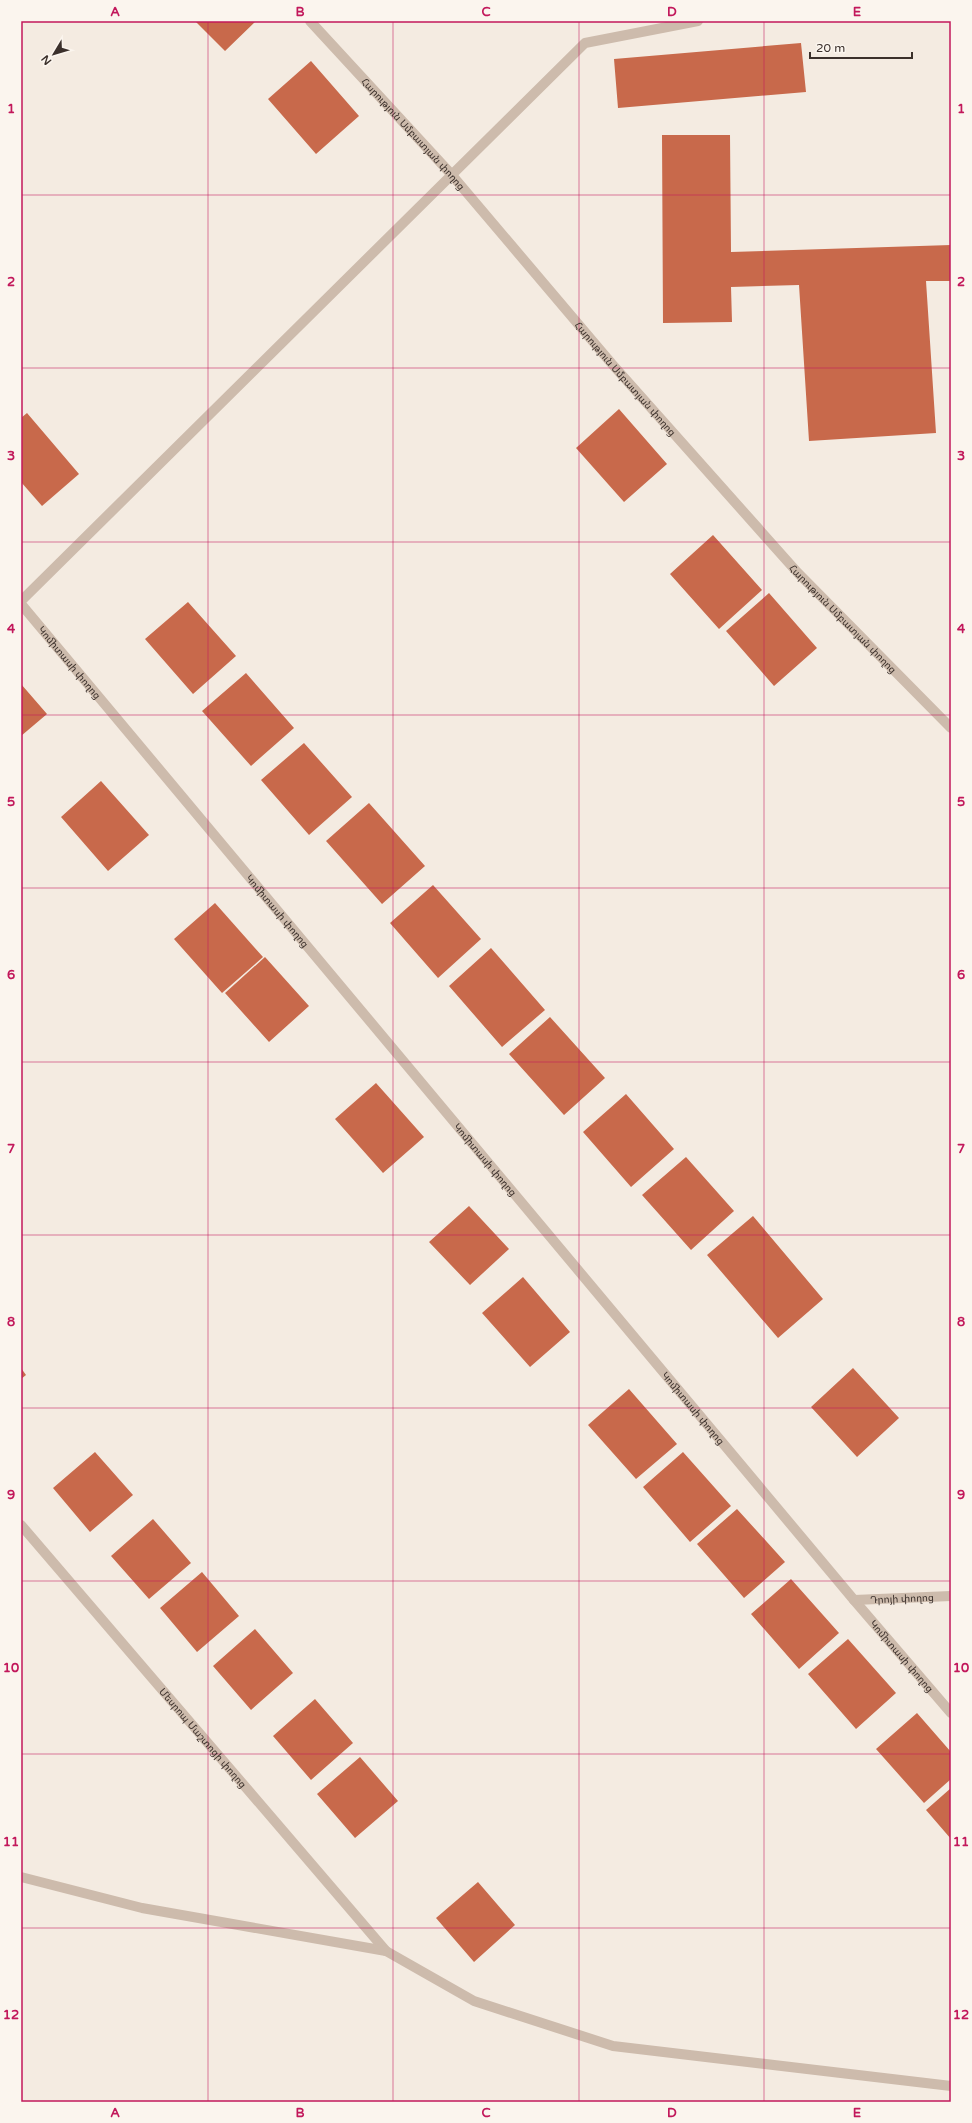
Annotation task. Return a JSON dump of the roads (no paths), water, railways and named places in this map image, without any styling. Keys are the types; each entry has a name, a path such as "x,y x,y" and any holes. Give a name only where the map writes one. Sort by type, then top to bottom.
{"street":[{"name":"Հարություն Սմբատյան փողոց","path":"310,21 451,174 612,364 797,572 951,728"},
{"path":"21,601 585,43 698,21"},
{"name":"Կոմիտասի փողոց","path":"21,604 854,1600 951,1713"},
{"name":"Մեսրոպ Մաշտոցի փողոց","path":"21,1525 386,1951"},
{"name":"Դրոյի փողոց","path":"854,1600 951,1596"},
{"path":"21,1877 142,1908 386,1951 474,2001 613,2046 951,2086"}]}
